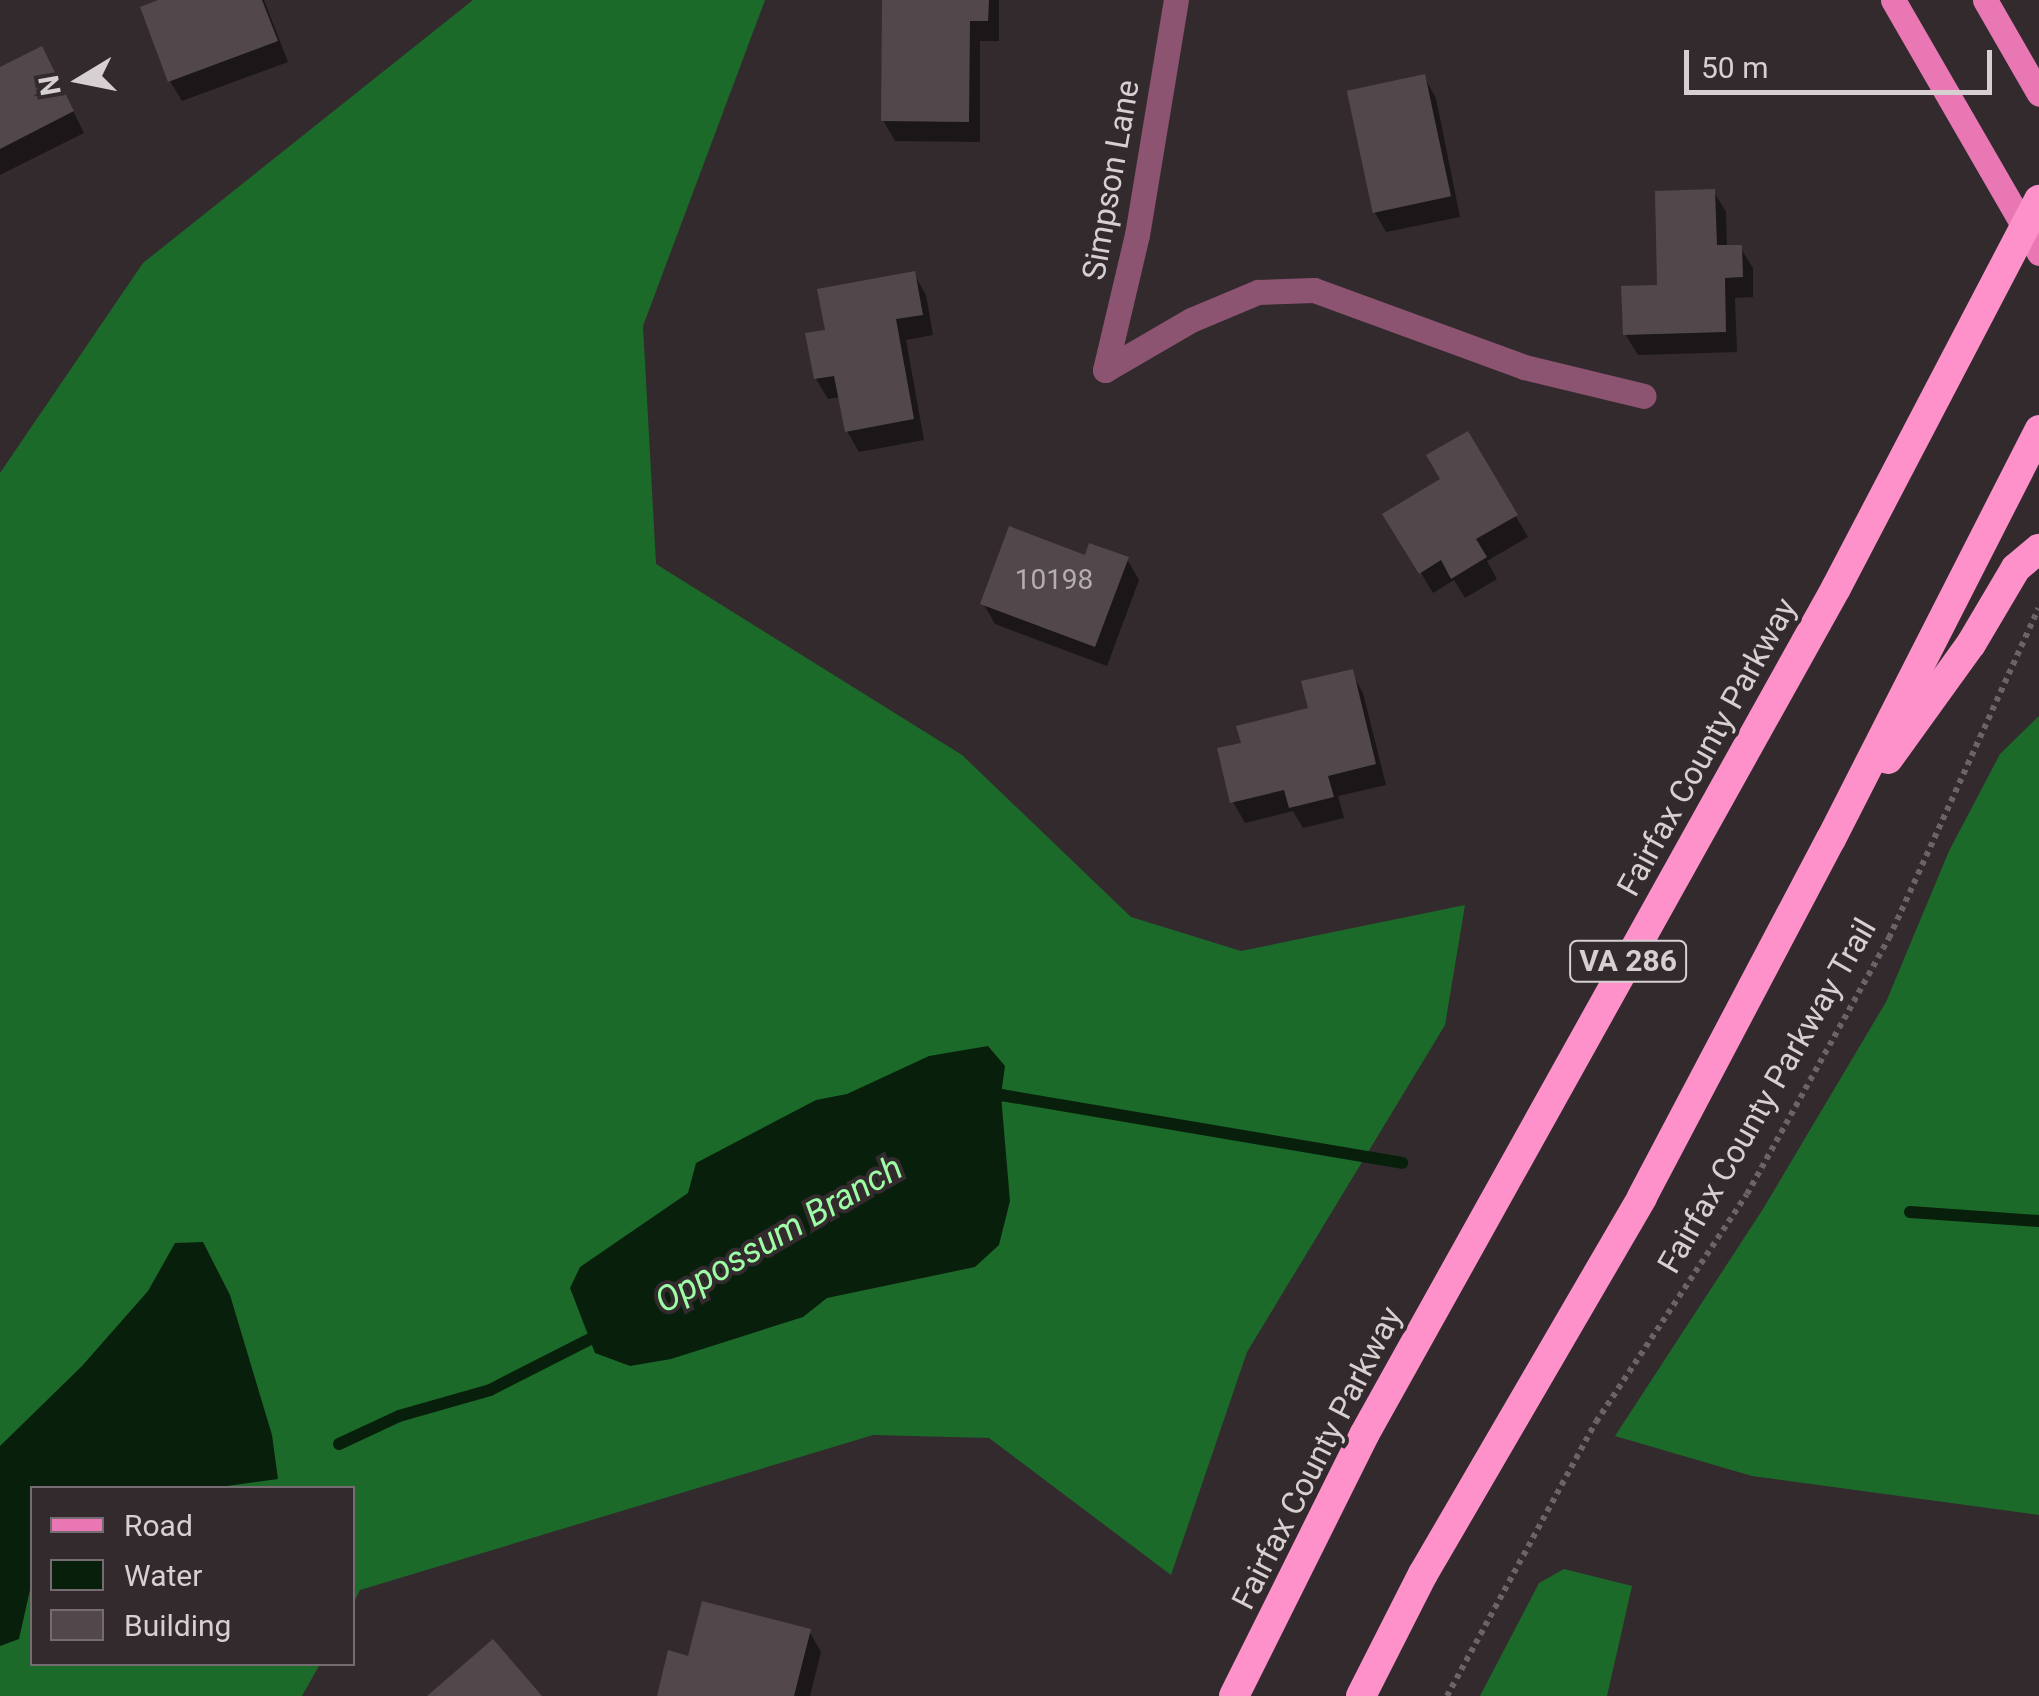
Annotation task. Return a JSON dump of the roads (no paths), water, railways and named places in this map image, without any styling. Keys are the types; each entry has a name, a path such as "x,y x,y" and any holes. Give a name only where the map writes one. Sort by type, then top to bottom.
{"highway":[{"name":"Fairfax County Parkway","path":"1234,1696 1364,1435 2032,241 2039,200"},
{"path":"1360,1696 1423,1574 1642,1197 1832,839 2039,430"},
{"path":"1832,839 1971,644 2016,568 2039,549"}],"main road":[{"path":"1893,0 2032,241"},
{"path":"1984,0 2039,94"}],"street":[{"name":"Simpson Lane","path":"1176,0 1137,236 1106,370 1191,320 1258,292 1314,290 1524,367 1644,396"}],"water":[{"path":"988,1046 1005,1066 1001,1095 1010,1201 999,1245 975,1267 827,1298 803,1317 671,1359 630,1366 595,1353 570,1288 580,1267 688,1193 696,1163 816,1100 847,1094 929,1056"},
{"path":"203,1242 230,1295 272,1435 278,1479 227,1486 30,1486 30,1590 19,1639 0,1646 0,1446 82,1366 148,1291 175,1243"}],"waterway":[{"name":"Oppossum Branch","path":"988,1104 1001,1095 1402,1163"},
{"name":"Oppossum Branch","path":"1910,1212 2039,1221"},
{"name":"Oppossum Branch","path":"339,1444 399,1416 490,1390 602,1333"}]}
